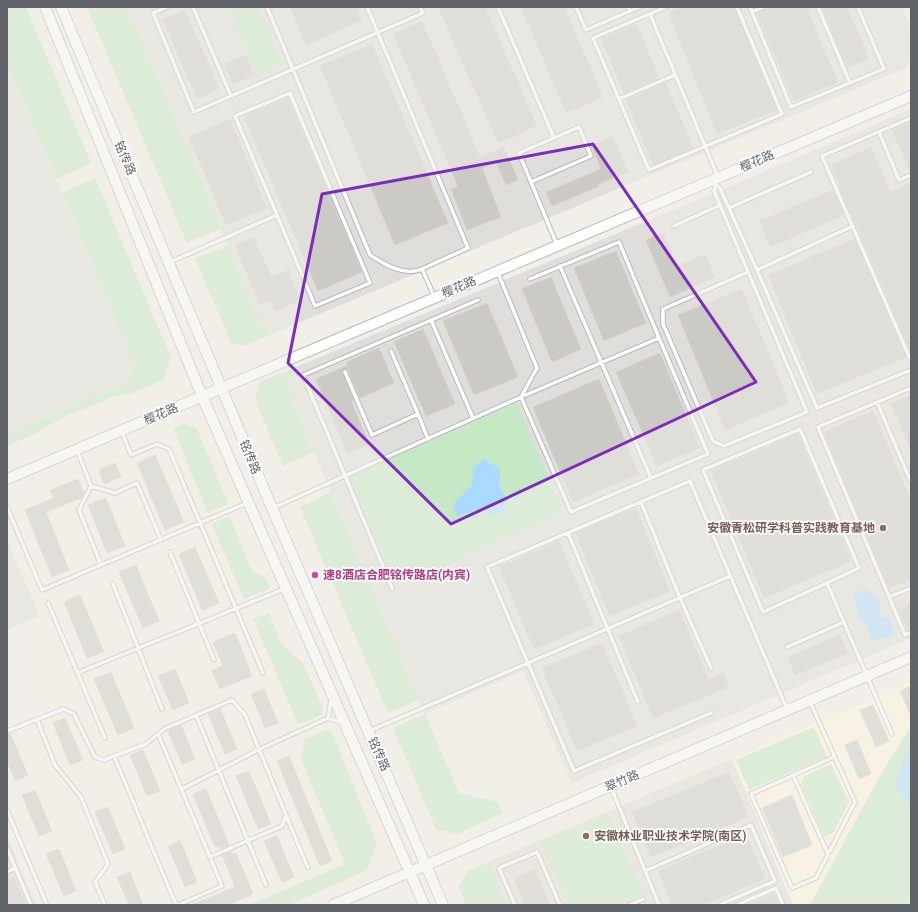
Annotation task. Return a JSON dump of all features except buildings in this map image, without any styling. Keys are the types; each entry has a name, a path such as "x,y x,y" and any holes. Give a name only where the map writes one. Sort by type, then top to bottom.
{"main road":[{"name":"铭传路","path":"45,7 202,396 424,905"},
{"name":"铭传路","path":"61,7 272,508 443,905"},
{"name":"樱花路","path":"7,479 497,271 716,181 911,96"},
{"name":"翠竹路","path":"333,905 911,657"}],"lane":[{"path":"167,7 153,13 194,112 423,13 420,7"},
{"path":"193,7 231,96"},
{"path":"266,7 370,255 391,268 416,272 468,248 367,7"},
{"path":"498,7 554,138"},
{"path":"576,7 586,30 640,7"},
{"path":"628,7 630,11"},
{"path":"666,7 593,38 649,170 782,114 737,7"},
{"path":"750,7 791,107 884,69 858,7"},
{"path":"752,12 763,7"},
{"path":"818,7 850,83"},
{"path":"650,14 706,146 716,181 757,270 817,408 911,370"},
{"path":"619,99 675,75"},
{"path":"290,93 370,283 315,306 277,215 235,116 290,93"},
{"path":"911,118 822,156 911,361"},
{"path":"530,182 591,156 579,127 519,152 530,182 557,246"},
{"path":"879,132 899,180 911,175"},
{"path":"729,208 811,172"},
{"path":"716,181 714,190 807,412 724,446 713,441 663,324 663,309 748,272"},
{"path":"674,226 720,205"},
{"path":"169,262 277,215"},
{"path":"757,270 853,226"},
{"path":"522,397 571,512 708,454 619,242 530,279"},
{"path":"560,266 651,478"},
{"path":"422,269 434,298"},
{"path":"497,271 537,368 522,397"},
{"path":"392,588 303,375 478,300"},
{"path":"431,320 473,418"},
{"path":"272,508 473,418 659,338"},
{"path":"391,351 428,439"},
{"path":"344,372 372,435 418,414"},
{"path":"911,388 818,427 905,635 911,633"},
{"path":"877,402 911,482"},
{"path":"800,429 859,568 827,583 763,612 703,470 800,429"},
{"path":"121,430 131,455 157,444 169,449 263,673"},
{"path":"77,449 91,486 79,510 101,565"},
{"path":"710,713 574,771 487,567 690,481 787,710"},
{"path":"91,486 115,493 137,483 161,540"},
{"path":"7,507 42,590 248,502"},
{"path":"641,502 680,598 711,668"},
{"path":"568,533 638,702"},
{"path":"170,552 214,660"},
{"path":"369,731 730,576"},
{"path":"827,583 892,734"},
{"path":"113,584 162,709"},
{"path":"77,673 286,588"},
{"path":"889,597 911,588"},
{"path":"48,603 105,738"},
{"path":"787,647 844,622"},
{"path":"328,718 332,695"},
{"path":"7,731 64,709 74,714 95,757 104,760 146,744 164,729 232,700 246,715 308,868"},
{"path":"809,701 834,757 854,802 816,878 792,888 751,794 834,757"},
{"path":"196,716 266,885"},
{"path":"182,789 260,749 328,718 345,724"},
{"path":"37,719 55,765 81,797 108,864 96,882 105,905"},
{"path":"114,756 177,905 222,886 158,734"},
{"path":"793,775 828,854"},
{"path":"611,786 659,905"},
{"path":"7,810 47,905"},
{"path":"210,856 282,826 286,815"},
{"path":"645,871 752,825 775,881 720,905"},
{"path":"7,848 31,905"},
{"path":"515,905 499,868 537,852 560,905"},
{"path":"7,872 15,868"},
{"path":"737,905 776,888 783,905"},
{"path":"629,905 642,899"}],"highlighted area":[{"path":"593,144 756,382 451,524 288,363 322,194"}],"shaded area":[{"path":"127,7 902,7 911,29 911,56 906,68 279,331 261,325"},
{"path":"7,65 134,364 126,383 7,433"},
{"path":"911,109 911,375 809,418 902,642 572,783 523,671 425,714 287,387 296,367 719,191"},
{"name":"安徽青松研学科普实践教育基地","path":"911,375 911,638 902,642 809,418"},
{"path":"7,539 39,616 7,630"},
{"path":"911,683 911,726 881,774 810,905 793,905 732,759"},
{"path":"732,759 793,905 651,905 611,810"},
{"name":"安徽林业职业技术学院(南区)","path":"611,810 651,905 507,905 489,862"},
{"path":"7,837 36,905 7,905"}],"green space":[{"path":"7,7 26,7 91,163 56,179 7,65"},
{"path":"87,7 127,7 221,228 187,243"},
{"path":"229,7 259,7 283,66 257,77"},
{"path":"95,178 171,358 164,379 132,393 113,397 63,417 35,434 7,446 7,433 126,383 134,365 62,193"},
{"path":"228,246 261,325 279,331 243,346 231,343 195,258"},
{"path":"296,367 287,387 314,452 283,466 255,400 259,382"},
{"path":"516,404 564,514 396,586 349,477"},
{"path":"185,423 197,429 228,504 208,513 173,428"},
{"path":"331,492 419,700 388,713 300,507"},
{"path":"230,516 252,571 265,578 270,588 244,599 212,524"},
{"path":"269,613 281,643 304,665 323,709 321,715 298,724 253,619"},
{"path":"425,714 459,793 498,802 502,813 457,834 436,829 393,728"},
{"path":"911,726 911,897 907,905 810,905 881,774"},
{"path":"814,727 827,757 749,790 736,760"},
{"path":"326,730 332,732 377,844 367,870 289,905 249,905 345,864 301,759 305,739"},
{"path":"831,764 849,802 834,832 824,837 801,784 804,776"},
{"path":"608,814 643,894 618,905 568,905 541,843"},
{"path":"489,862 507,905 466,905 459,887 468,871"}],"water":[{"path":"484,459 500,469 499,485 507,500 504,512 494,516 482,508 457,516 453,504 472,485 473,468"},
{"path":"866,588 879,601 881,617 890,618 894,635 871,643 868,628 858,616 854,594"},
{"path":"911,749 911,804 895,788 905,755"}],"place":[{"name":"安徽青松研学科普实践教育基地","path":"883,528"},
{"name":"速8酒店合肥铭传路店(内宾)","path":"315,575"},
{"name":"安徽林业职业技术学院(南区)","path":"586,836"}]}
